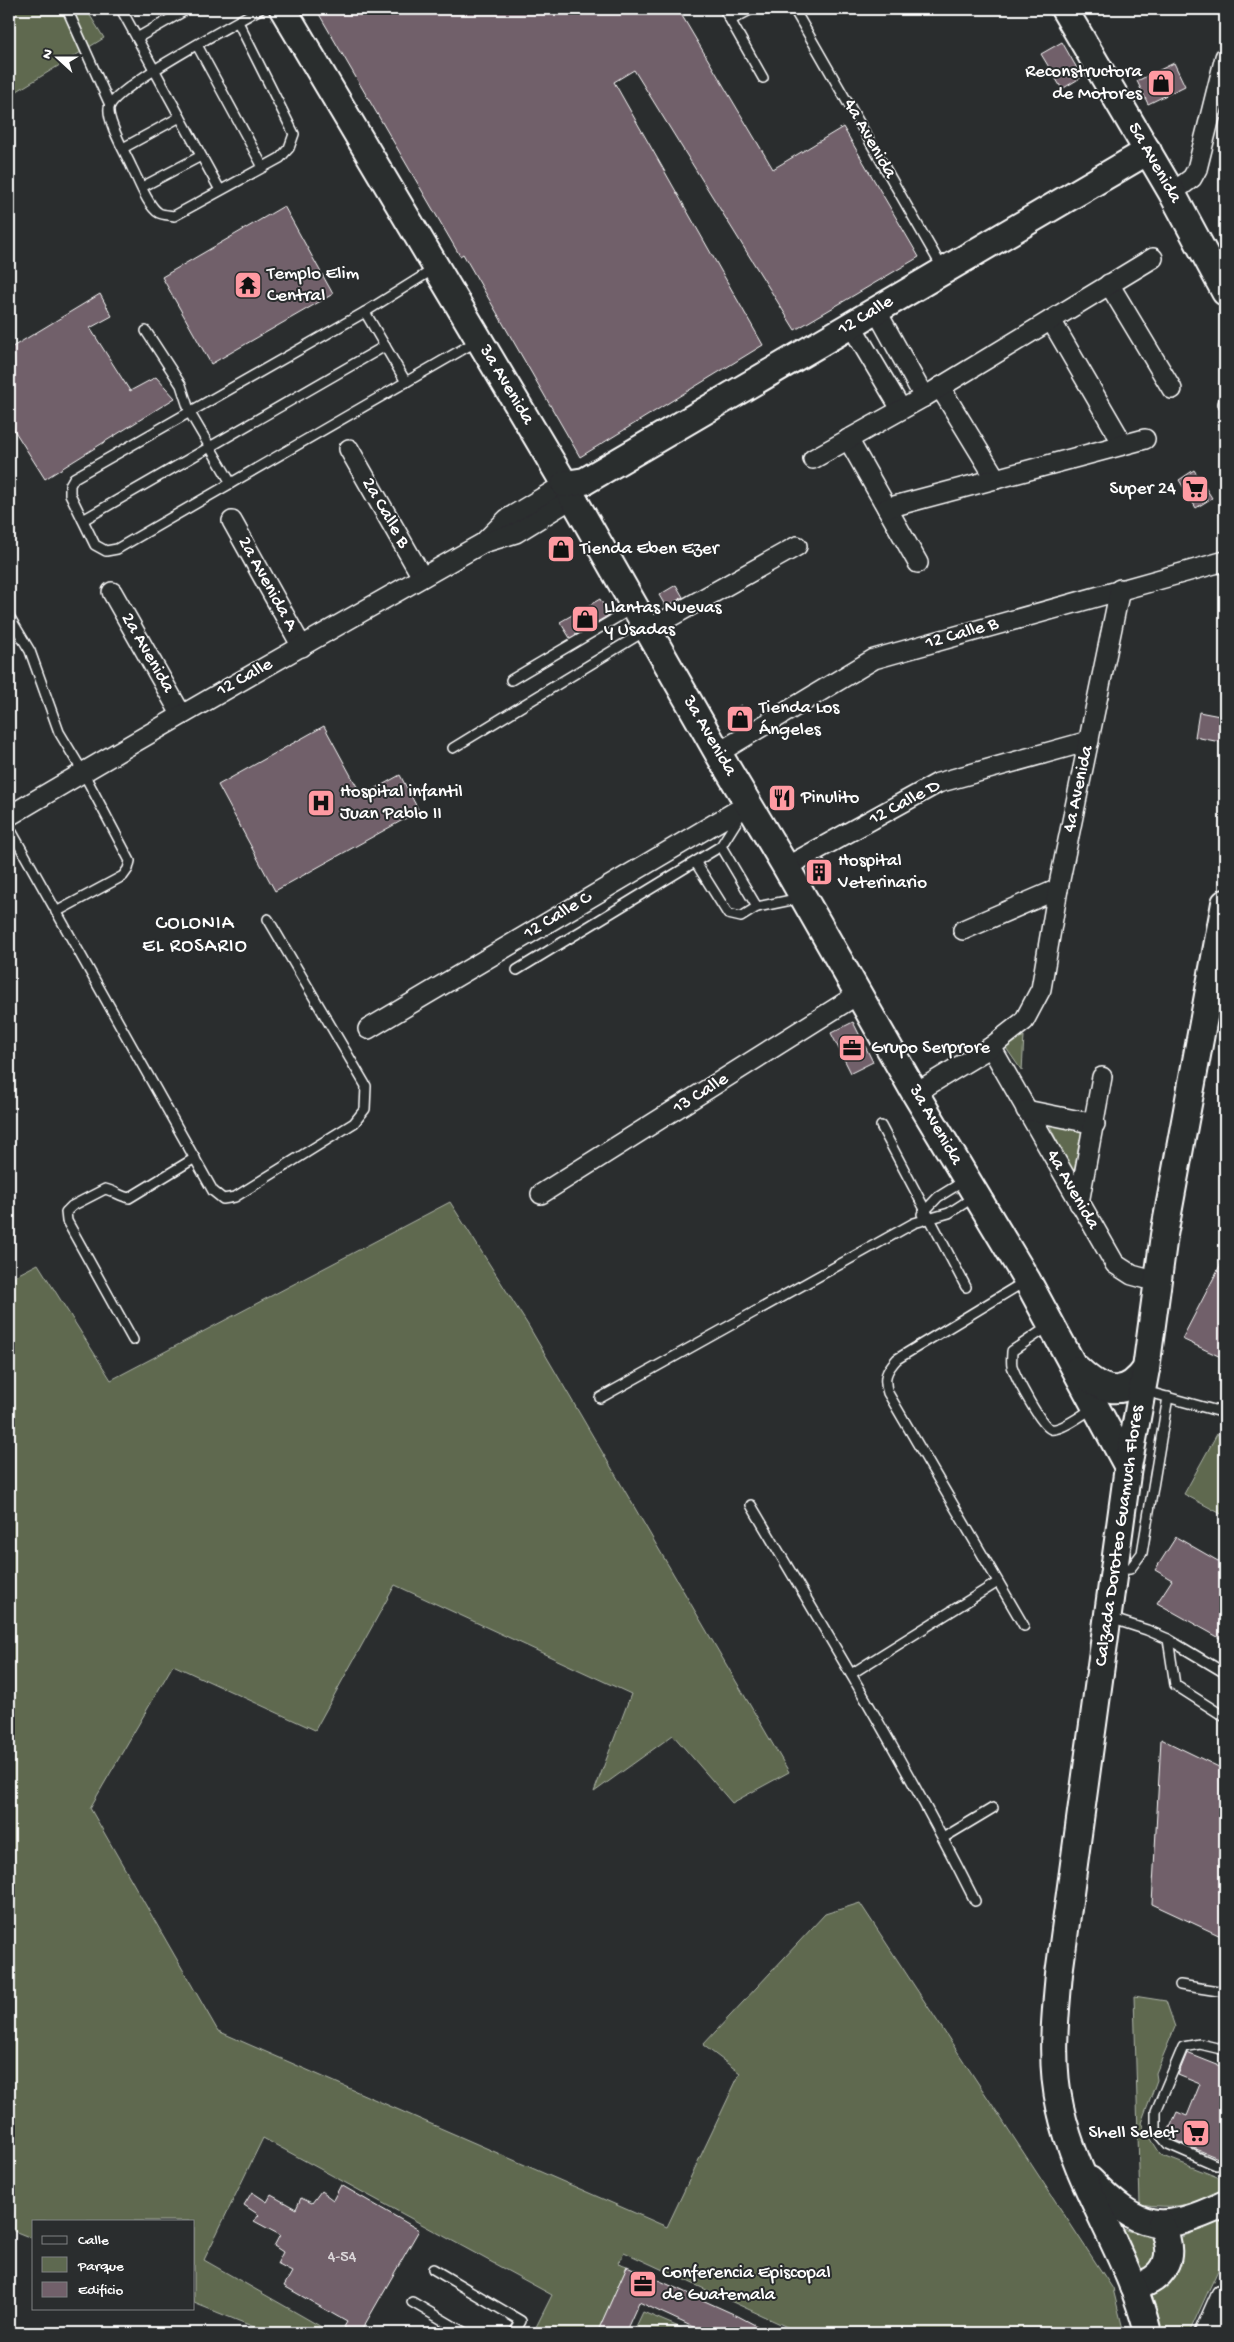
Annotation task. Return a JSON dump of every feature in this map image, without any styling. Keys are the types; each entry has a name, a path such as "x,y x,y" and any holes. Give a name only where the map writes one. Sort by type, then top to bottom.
{"highway":[{"path":"1209,2333 1225,2297"}],"main road":[{"name":"3a Avenida","path":"283,9 480,340 574,488 648,629 718,753 804,897 915,1092 1027,1280 1128,1467"},
{"name":"5a Avenida","path":"1064,9 1172,193 1225,292"},
{"name":"12 Calle","path":"574,488 944,269 1148,151"},
{"name":"Calzada Doroteo Guamuch Flores","path":"1148,2333 1133,2286 1079,2169 1060,2107 1055,2074 1055,2027 1059,1974 1128,1467 1144,1380 1164,1236 1225,903"},
{"path":"1074,1365 1094,1383 1116,1390 1129,1387 1137,1381 1144,1380"},
{"name":"Calzada Doroteo Guamuch Flores","path":"1079,2169 1102,2193 1124,2211 1148,2222 1161,2224 1186,2221 1225,2204"},
{"path":"1133,2286 1153,2279 1162,2272 1168,2261 1170,2249 1167,2236 1161,2224"}],"street":[{"path":"1172,193 1192,178 1197,169 1225,58"},
{"path":"813,459 924,397 1153,258"},
{"path":"1109,284 1172,389"},
{"path":"876,310 924,397"},
{"path":"1051,320 1123,444"},
{"path":"851,325 901,409"},
{"path":"879,372 903,359"},
{"path":"940,387 996,479"},
{"path":"887,508 1145,439"},
{"path":"848,440 918,563"},
{"name":"2a Calle B","path":"348,449 422,577"},
{"name":"12 Calle","path":"9,816 181,714 483,543 508,520 574,488"},
{"name":"2a Avenida A","path":"232,520 302,647"},
{"path":"648,629 797,546"},
{"name":"12 Calle B","path":"718,753 874,659 1225,561"},
{"name":"4a Avenida","path":"915,1092 991,1047 1024,1021 1041,989 1058,889 1120,589"},
{"name":"2a Avenida","path":"112,592 181,714"},
{"name":"12 Calle D","path":"786,867 938,783 1089,741"},
{"name":"12 Calle C","path":"368,1029 748,804"},
{"path":"963,930 1058,889"},
{"name":"13 Calle","path":"541,1194 860,994"},
{"name":"4a Avenida","path":"991,1047 1115,1264 1132,1275 1158,1282"},
{"path":"1079,1203 1095,1124 1102,1077"},
{"path":"1026,1110 1095,1124"}],"lane":[{"path":"67,9 110,105 109,115 148,200 158,212 174,216 280,158 289,148 294,134 238,22"},
{"path":"121,9 220,190"},
{"path":"110,105 117,97 154,70 260,9"},
{"path":"724,9 764,78"},
{"path":"731,20 752,9"},
{"name":"4a Avenida","path":"794,9 944,269"},
{"path":"137,38 184,11"},
{"path":"197,44 263,167"},
{"path":"123,148 180,117"},
{"path":"142,187 201,156"},
{"path":"437,268 365,312 74,478 70,485 70,494 95,545 106,552 117,549 480,340"},
{"path":"365,312 406,382"},
{"path":"146,331 181,385 190,413 231,483"},
{"path":"83,520 385,346"},
{"path":"511,680 636,606"},
{"path":"9,616 30,651 59,732 83,772 130,861 128,869 123,876 56,912"},
{"path":"453,748 648,629"},
{"path":"517,970 696,863 721,846 748,804"},
{"path":"9,827 194,1158 213,1191 223,1199 235,1197 354,1123 365,1110 366,1086 268,919"},
{"path":"721,846 758,907"},
{"path":"696,863 728,914 741,917 758,907 804,897"},
{"path":"880,1126 966,1287"},
{"path":"133,1340 67,1220 66,1212 72,1206 105,1189 129,1198 194,1158"},
{"path":"600,1398 914,1223 927,1214 938,1197 971,1187"},
{"path":"927,1214 949,1213 971,1187"},
{"path":"1024,1626 888,1393 884,1381 887,1369 897,1359 1027,1280"},
{"path":"1051,1325 1012,1351 1011,1365 1025,1391 1043,1423 1051,1429 1059,1428 1096,1406"},
{"path":"1144,1380 1168,1397 1225,1413"},
{"path":"1114,1570 1130,1569 1142,1553 1168,1397"},
{"path":"751,1505 943,1838 975,1901"},
{"path":"850,1674 998,1582"},
{"path":"1107,1618 1147,1630 1168,1639 1225,1673"},
{"path":"1168,1639 1175,1685 1225,1717"},
{"path":"943,1838 993,1808"},
{"path":"1180,1985 1225,1992"},
{"path":"1225,2050 1200,2044 1183,2047 1156,2110 1156,2130 1168,2144 1216,2165 1225,2164"},
{"path":"433,2268 522,2321 514,2333"},
{"path":"412,2302 465,2333"}],"green space":[{"path":"9,9 86,9 104,38 9,96"},
{"path":"1024,1036 1022,1071 1006,1048"},
{"path":"1048,1122 1084,1130 1074,1177"},
{"path":"450,1202 528,1325 789,1772 732,1803 673,1735 594,1792 631,1694 395,1585 315,1730 173,1665 90,1808 218,2031 667,2227 740,2073 703,2045 825,1914 860,1903 1113,2289 1124,2333 800,2333 624,2252 618,2263 627,2266 597,2333 533,2333 552,2295 263,2138 204,2260 332,2333 269,2333 195,2303 195,2220 32,2220 32,2238 9,2229 9,1279 38,1264 111,1380"},
{"path":"1217,1434 1225,1439 1225,1516 1184,1494"},
{"path":"1134,1996 1166,2001 1175,2027 1156,2073 1157,2080 1141,2123 1161,2155 1225,2180 1225,2190 1204,2200 1174,2206 1140,2204"},
{"path":"1225,2210 1225,2255 1189,2333 1162,2333 1158,2314 1149,2293 1176,2272 1180,2259 1179,2238 1192,2233"},
{"path":"1114,2226 1161,2241 1163,2245 1145,2278"},
{"name":"Conferencia Episcopal de Guatemala","path":"643,2312 686,2330 684,2333 633,2333"}],"building":[{"path":"316,9 678,9 773,169 843,127 919,257 795,330 634,70 614,82 763,345 580,457 463,254 460,256"},
{"path":"1062,42 1082,77 1062,89 1041,54"},
{"name":"Reconstructora de Motores","path":"1174,63 1185,86 1148,104 1137,81"},
{"name":"Templo Elim Central","path":"284,206 333,294 211,364 162,277"},
{"path":"100,294 112,316 90,328 130,391 156,377 175,398 45,479 9,422 9,349"},
{"name":"Super 24","path":"1194,470 1212,498 1196,508 1179,480"},
{"path":"676,585 683,597 666,607 659,595"},
{"name":"Llantas Nuevas y Usadas","path":"600,599 609,615 570,638 560,622"},
{"name":"Tienda Los Ángeles","path":"741,705 751,720 736,729 726,714"},
{"path":"1199,712 1225,717 1225,743 1195,737"},
{"name":"Hospital infantil Juan Pablo II","path":"324,726 362,796 400,775 419,811 275,891 218,785"},
{"name":"Hospital Veterinario","path":"824,860 832,873 815,884 807,870"},
{"name":"Grupo Serprore","path":"853,1022 873,1062 851,1073 831,1033"},
{"path":"1225,1256 1225,1359 1182,1339"},
{"path":"1176,1537 1225,1565 1225,1641 1157,1603 1172,1580 1155,1570"},
{"path":"1161,1739 1225,1770 1225,1938 1152,1904"},
{"path":"1187,2053 1225,2068 1225,2141 1218,2158 1172,2139 1167,2134 1177,2112 1187,2116 1200,2084 1178,2075"},
{"path":"341,2185 419,2230 360,2333 354,2333 344,2327 347,2322 284,2286 292,2272 277,2264 283,2252 274,2246 280,2235 254,2221 259,2215 244,2205 252,2192 267,2202 271,2195 296,2209 301,2198 312,2203 321,2191 333,2200"},
{"name":"Conferencia Episcopal de Guatemala","path":"627,2266 738,2316 770,2333 706,2333 639,2302 625,2333 597,2333"}],"place":[{"name":"Reconstructora de Motores","path":"1161,83"},
{"name":"Templo Elim Central","path":"248,285"},
{"name":"Super 24","path":"1195,489"},
{"name":"Tienda Eben Ezer","path":"561,549"},
{"name":"Llantas Nuevas y Usadas","path":"585,619"},
{"name":"Tienda Los Ángeles","path":"740,719"},
{"name":"Pinulito","path":"782,798"},
{"name":"Hospital infantil Juan Pablo II","path":"321,803"},
{"name":"Hospital Veterinario","path":"819,872"},
{"name":"Grupo Serprore","path":"852,1048"},
{"name":"Shell Select","path":"1196,2133"},
{"name":"Conferencia Episcopal de Guatemala","path":"643,2284"}],"district":[{"name":"COLONIA EL ROSARIO","path":"195,936"}]}
